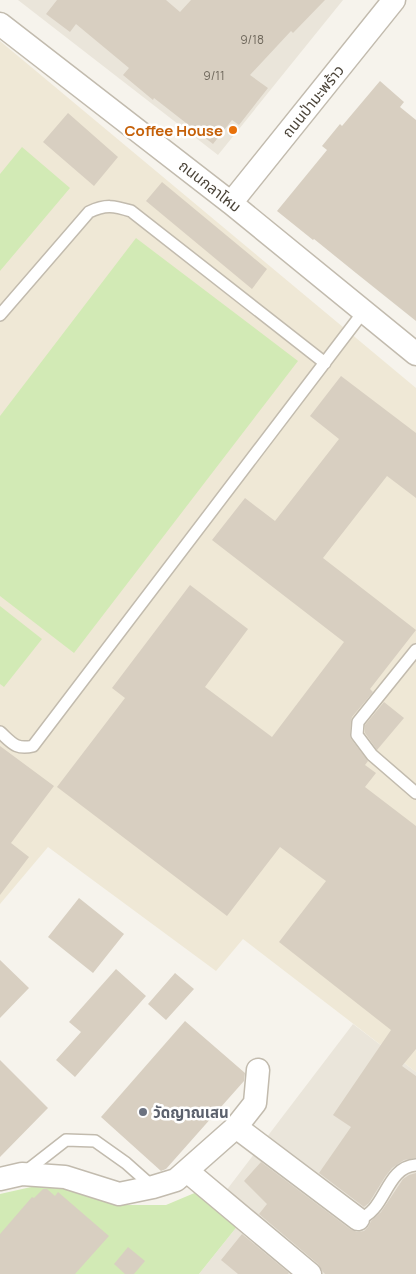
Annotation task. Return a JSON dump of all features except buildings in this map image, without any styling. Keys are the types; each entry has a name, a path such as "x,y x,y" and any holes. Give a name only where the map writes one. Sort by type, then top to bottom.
{"street":[{"name":"ถนนป่ามะพร้าว","path":"231,203 391,1"},
{"name":"ถนนกลาโหม","path":"0,24 231,203 414,349"},
{"path":"0,1180 22,1174 65,1176 120,1194 176,1180 236,1127 255,1103 258,1070"},
{"path":"236,1127 358,1219"},
{"path":"188,1171 310,1274"}],"lane":[{"path":"0,315 89,212 100,207 114,206 131,211 325,362"},
{"path":"0,732 16,746 25,748 34,746 364,311"},
{"path":"416,650 358,722 357,736 372,755 416,793"},
{"path":"22,1174 66,1140 95,1141 126,1163 153,1187"},
{"path":"358,1219 364,1217 373,1209 399,1170 409,1165 416,1165"}],"shaded area":[{"path":"18,0 343,0 218,155"},
{"path":"0,41 416,388 416,1072 243,939 216,971 48,847 0,904"},
{"path":"353,1024 416,1072 416,1274 199,1274 243,1219 219,1200"}],"green space":[{"path":"22,147 70,188 0,271 0,174"},
{"path":"136,238 298,361 74,653 0,596 0,416"},
{"path":"0,606 42,639 4,687 0,684"},
{"path":"40,1185 66,1186 119,1205 166,1205 204,1189 243,1219 199,1274 0,1274 0,1194"}],"place":[{"name":"Coffee House","path":"233,130"},
{"name":"วัดญาณเสน","path":"143,1112"}]}
